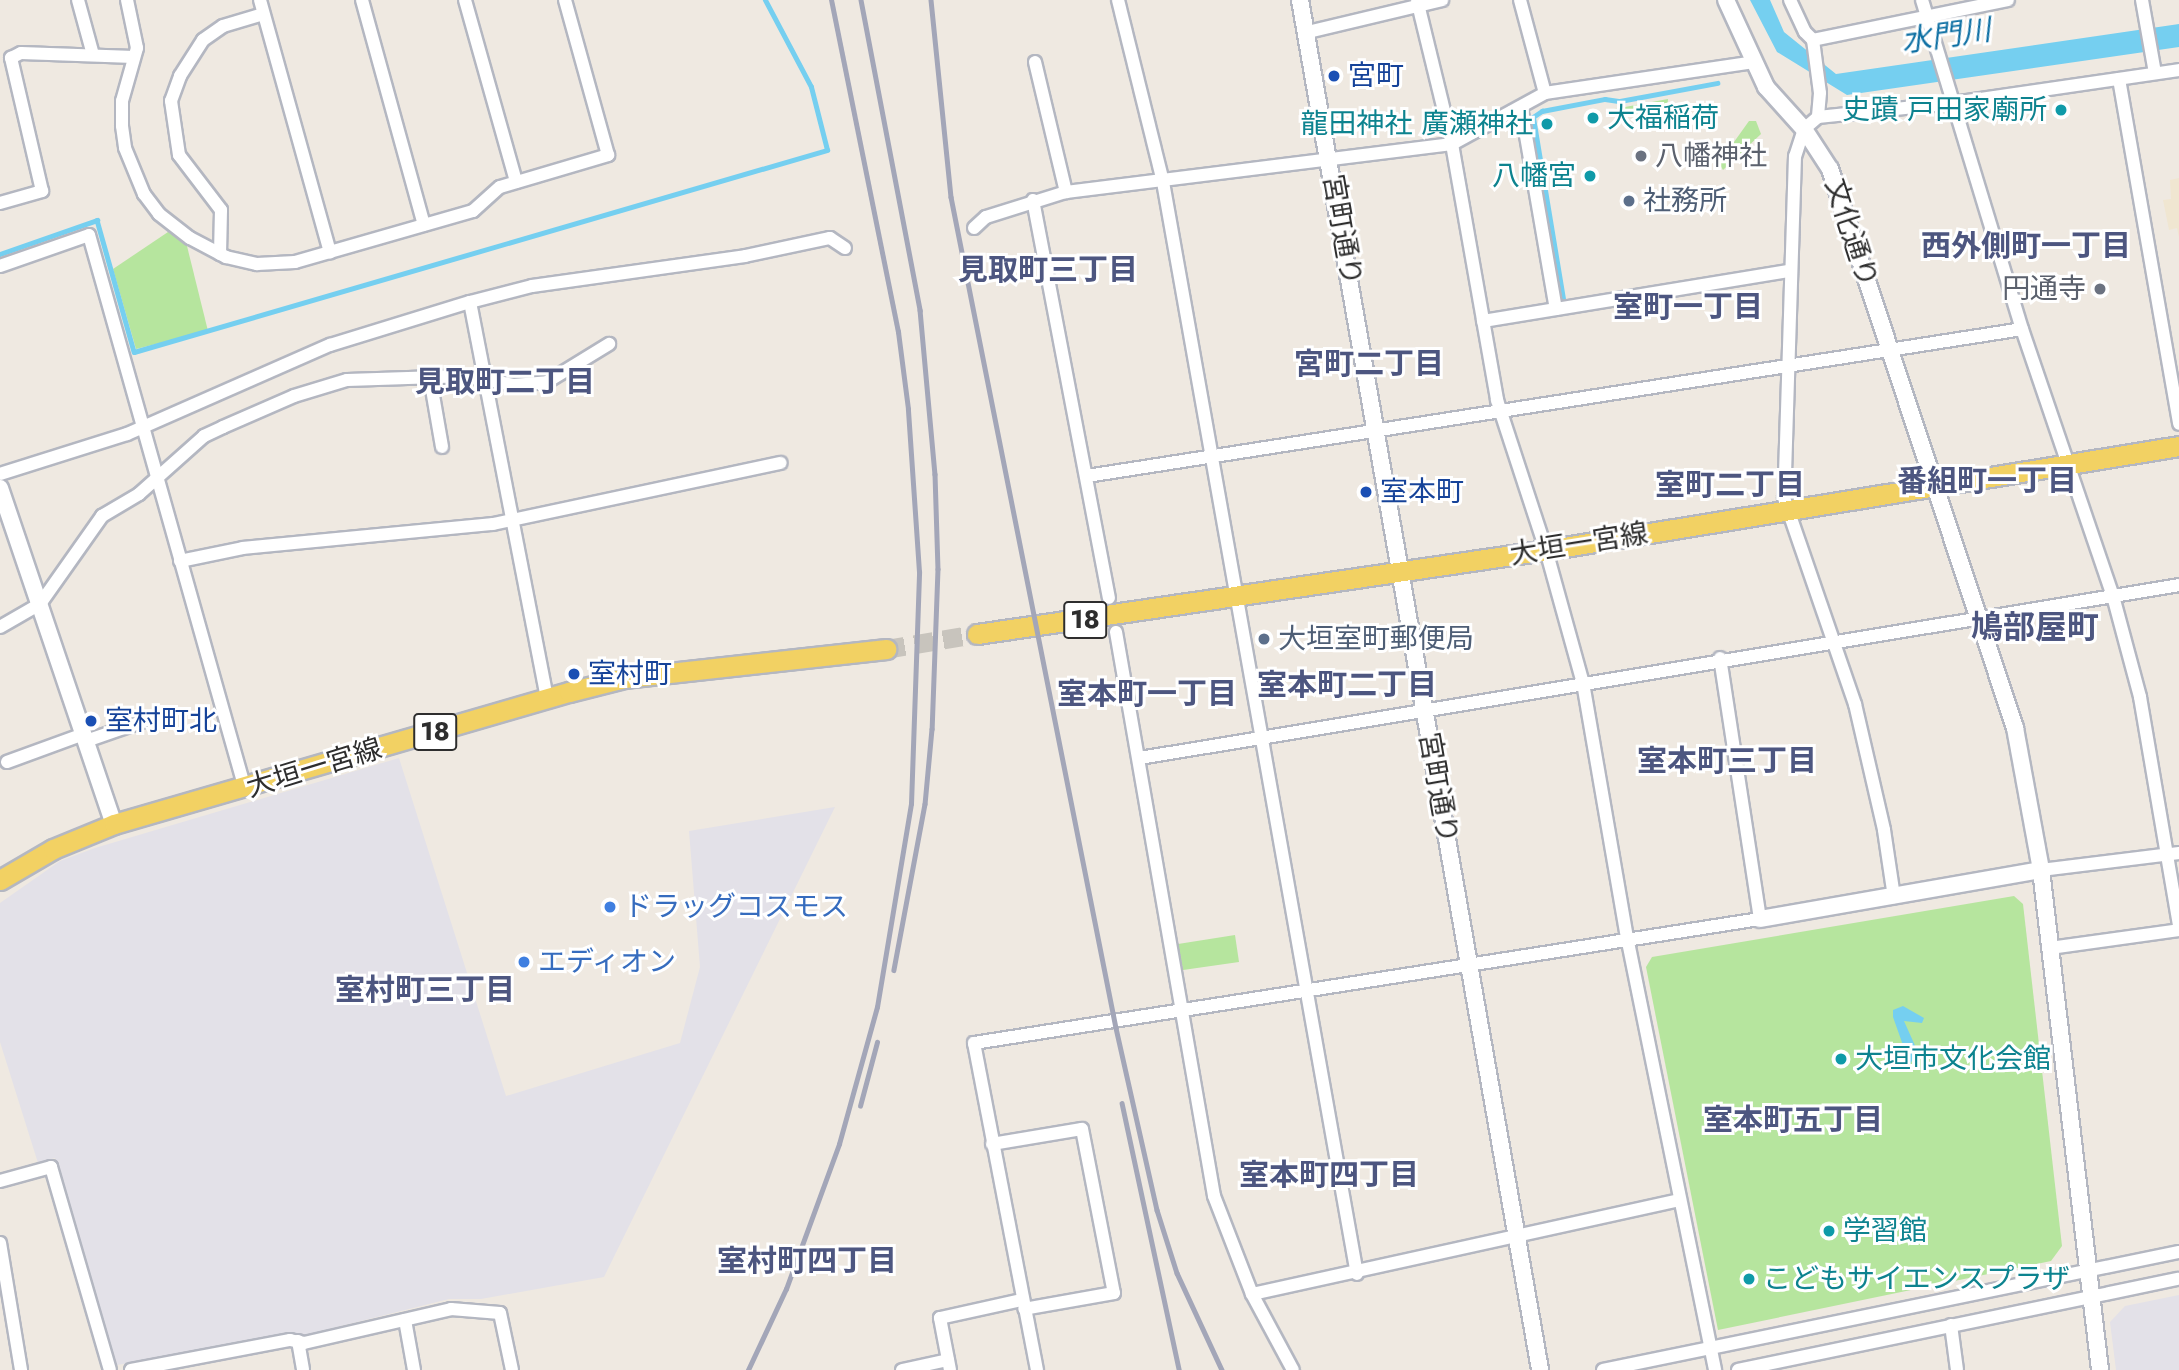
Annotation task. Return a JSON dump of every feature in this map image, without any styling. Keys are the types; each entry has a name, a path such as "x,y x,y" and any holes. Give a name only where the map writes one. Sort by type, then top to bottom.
{"main road":[{"name":"大垣一宮線","path":"977,634 1238,598 1546,550 2179,446"},
{"name":"大垣一宮線","path":"0,880 53,849 114,824 245,789 547,698 624,678 886,649"}],"street":[{"path":"78,0 93,55"},
{"path":"127,0 137,48 122,101 125,148 132,170 159,214 220,254 257,264 295,262 473,211 500,187 608,155 565,0"},
{"path":"260,0 330,252"},
{"path":"362,0 424,225"},
{"path":"465,0 516,182"},
{"path":"1118,0 1163,182 1265,737 1305,991 1357,1274"},
{"name":"宮町通り","path":"1300,0 1308,32 1540,1370"},
{"path":"1308,32 1418,3 1442,0"},
{"path":"1520,0 1545,93"},
{"name":"文化通り","path":"1726,0 1766,87 1804,129 1830,170 2015,728 2041,870 2101,1370"},
{"path":"1790,0 1814,46 1821,93 1818,117"},
{"path":"1922,0 2022,329 2071,463 2113,596 2140,697 2175,853 2179,928 2050,948"},
{"path":"1814,46 1927,15 2008,0"},
{"path":"2142,0 2155,73"},
{"path":"1418,3 1452,144 1500,412 1546,550 1583,683 1627,937 1715,1370"},
{"path":"220,254 221,210 179,155 171,101 180,76 203,40 223,26 263,14"},
{"path":"0,203 42,191 11,58 21,53 134,57"},
{"path":"1035,62 1066,192"},
{"path":"974,228 986,217 1032,200 1066,192 1452,144 1545,93 1754,62"},
{"path":"1894,897 1873,780 1834,643 1784,498 1795,156 1804,129 1818,117 1953,103 2179,70"},
{"path":"2119,79 2179,424"},
{"path":"1521,107 1556,309"},
{"path":"1032,200 1109,598"},
{"path":"0,266 89,235 245,789"},
{"path":"0,474 142,427 330,345 470,302 531,286 745,256 830,238 845,248"},
{"path":"1483,321 1790,271"},
{"path":"470,302 547,698"},
{"path":"1087,476 2022,329"},
{"path":"0,627 40,604 103,516 158,478 204,436 313,388 347,380 469,376 485,381 547,382 609,344"},
{"path":"430,377 442,447"},
{"path":"180,561 243,548 427,533 511,519 780,463"},
{"path":"0,488 114,824"},
{"path":"1140,758 1424,712 1720,658 1980,620 2179,585"},
{"path":"1116,632 1214,1196 1252,1294 1293,1370"},
{"path":"1720,658 1760,919"},
{"path":"7,762 147,720"},
{"path":"1037,1370 974,1043 1627,937 1760,919 2041,870 2175,853"},
{"path":"902,1370 949,1365 940,1318 1114,1293 1082,1129 992,1144"},
{"path":"0,1181 51,1167 110,1370"},
{"path":"1252,1294 1357,1274 1679,1200"},
{"path":"0,1243 21,1370"},
{"path":"1603,1370 2179,1252"},
{"path":"1738,1370 2179,1279"},
{"path":"131,1370 162,1367 451,1309 500,1313 512,1370"},
{"path":"405,1320 414,1370"},
{"path":"1951,1325 1957,1370"},
{"path":"298,1341 303,1370"}],"shaded area":[{"path":"2179,178 2179,237 2177,228 2169,230 2163,200 2171,199 2170,180"},
{"path":"399,758 506,1096 680,1043 700,967 689,831 835,807 604,1277 481,1299 449,1299 305,1335 117,1365 55,1158 38,1163 0,1042 0,903 60,861 95,848"},
{"path":"2179,1295 2179,1370 2116,1370 2110,1322 2125,1306"}],"green space":[{"path":"1668,99 1667,110 1607,117 1609,110"},
{"path":"1749,121 1756,121 1761,134 1723,170 1719,163"},
{"path":"171,230 186,242 208,331 136,349 113,269"},
{"path":"2014,896 2023,904 2062,1246 2051,1261 1718,1330 1646,967 1652,957"},
{"path":"1235,935 1239,962 1183,970 1178,944"}],"water":[{"name":"水門川","path":"1750,0 1770,0 1784,32 1836,74 2179,24 2179,47 1847,95 1777,52"},
{"path":"1903,1006 1924,1018 1922,1023 1904,1021 1917,1050 1910,1065 1893,1017 1893,1010"}],"waterway":[{"path":"0,254 97,220 134,352 827,150 811,87 765,0"},
{"path":"1563,299 1533,117 1542,111 1605,99 1620,101 1717,83"}],"tunnel":[{"path":"886,649 977,634"}],"railway":[{"path":"748,1370 786,1289 839,1144 877,1007 911,804 919,572 908,409 898,332 831,0"},
{"path":"861,0 920,310 935,474 938,569 932,729 925,804 894,970"},
{"path":"931,0 951,197 1116,1028 1157,1210 1177,1273 1222,1370"},
{"path":"860,1106 877,1042"},
{"path":"1122,1103 1179,1370"}],"place":[{"name":"宮町","path":"1334,76"},
{"name":"史蹟 戸田家廟所","path":"2061,110"},
{"name":"大福稲荷","path":"1593,118"},
{"name":"龍田神社 廣瀬神社","path":"1547,124"},
{"name":"八幡神社","path":"1641,156"},
{"name":"八幡宮","path":"1590,176"},
{"name":"社務所","path":"1629,201"},
{"name":"円通寺","path":"2100,289"},
{"name":"室本町","path":"1366,492"},
{"name":"大垣室町郵便局","path":"1264,639"},
{"name":"室村町","path":"574,674"},
{"name":"室村町北","path":"91,721"},
{"name":"ドラッグコスモス","path":"610,907"},
{"name":"エディオン","path":"524,962"},
{"name":"大垣市文化会館","path":"1841,1059"},
{"name":"学習館","path":"1829,1231"},
{"name":"こどもサイエンスプラザ","path":"1749,1279"}],"district":[{"name":"西外側町一丁目","path":"2026,246"},
{"name":"見取町三丁目","path":"1048,270"},
{"name":"室町一丁目","path":"1688,307"},
{"name":"宮町二丁目","path":"1369,364"},
{"name":"見取町二丁目","path":"505,382"},
{"name":"番組町一丁目","path":"1987,481"},
{"name":"室町二丁目","path":"1730,485"},
{"name":"鳩部屋町","path":"2035,627"},
{"name":"室本町二丁目","path":"1347,685"},
{"name":"室本町一丁目","path":"1147,694"},
{"name":"室本町三丁目","path":"1727,761"},
{"name":"室村町三丁目","path":"425,990"},
{"name":"室本町五丁目","path":"1793,1120"},
{"name":"室本町四丁目","path":"1329,1175"},
{"name":"室村町四丁目","path":"807,1261"}]}
